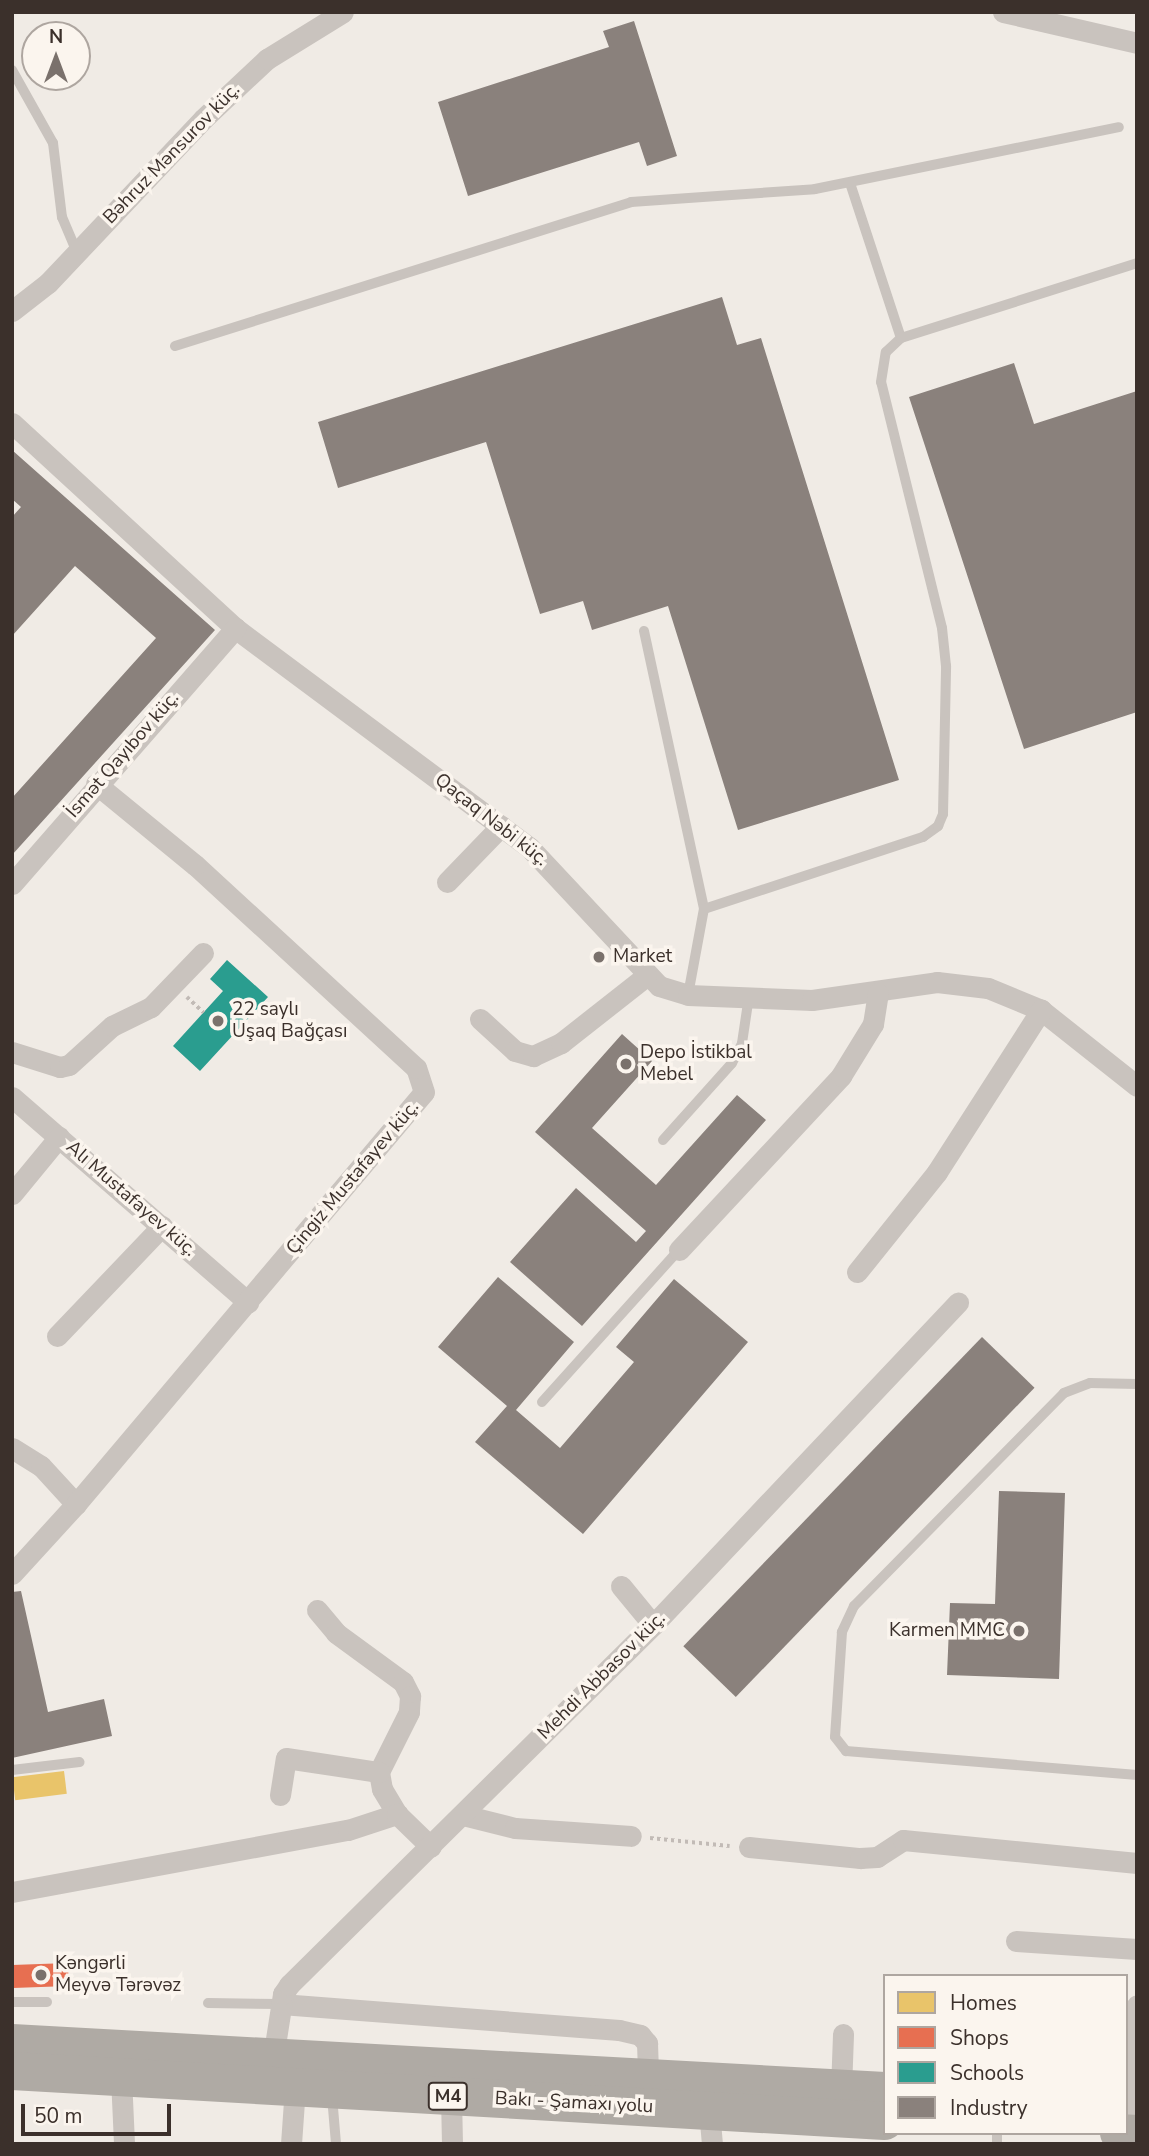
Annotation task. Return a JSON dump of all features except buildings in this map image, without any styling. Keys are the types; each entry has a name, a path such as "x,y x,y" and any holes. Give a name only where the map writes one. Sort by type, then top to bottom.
{"highway":[{"name":"Bakı - Şamaxı yolu","path":"12,2043 710,2127 883,2120"},
{"name":"Bakı - Şamaxı yolu","path":"12,2071 121,2077 648,2078 883,2091"}],"street":[{"name":"Bəhruz Mənsurov küç.","path":"12,311 48,283 202,119 267,59 343,12"},
{"path":"1003,12 1137,43"},
{"name":"Qaçaq Nəbi küç.","path":"12,422 235,628 501,826 552,868 646,976 659,986 688,995 813,1000 878,993 937,982 961,983 1015,997 1041,1010 1137,1086"},
{"name":"İsmət Qayıbov küç.","path":"12,884 96,784 235,628"},
{"name":"Çingiz Mustafayev küç.","path":"12,1574 76,1504 419,1103 423,1078 276,938 96,784"},
{"path":"447,882 501,826"},
{"path":"12,1052 60,1067 69,1065 112,1026 151,1007 202,953"},
{"path":"480,1019 515,1051 533,1056 561,1043 646,976"},
{"path":"679,1250 841,1076 873,1024 878,993"},
{"path":"857,1272 937,1172 1041,1010"},
{"name":"Alı Mustafayev küç.","path":"12,1097 248,1302"},
{"path":"12,1194 59,1137"},
{"path":"57,1336 162,1226"},
{"name":"Mehdi Abbasov küç.","path":"291,2144 300,2078 281,2004 289,1984 431,1847 653,1625 958,1302"},
{"path":"12,1448 41,1466 76,1504"},
{"path":"621,1587 653,1625"},
{"path":"317,1610 336,1633 403,1682 410,1696 409,1712 379,1772 382,1789 397,1814 431,1847"},
{"path":"279,1795 286,1758 379,1772"},
{"path":"12,1892 348,1830 397,1814"},
{"path":"463,1815 515,1828 631,1836"},
{"path":"750,1847 869,1857 903,1840 1137,1863"},
{"path":"1016,1941 1137,1949"},
{"path":"281,2004 619,2030 640,2035 647,2043 648,2078"},
{"path":"1130,2124 1137,2005"},
{"path":"841,2089 843,2034"},
{"path":"121,2077 124,2144"},
{"path":"450,2096 452,2144"}],"lane":[{"path":"12,70 53,142 62,217 77,252"},
{"path":"175,346 631,202 814,189 1119,127"},
{"path":"850,183 901,338"},
{"path":"704,909 923,837 938,826 943,814 946,666 942,628 881,382 886,352 901,338 1137,263"},
{"path":"644,631 704,909 688,995"},
{"path":"663,1140 732,1063 742,1043 749,996"},
{"path":"542,1402 679,1250"},
{"path":"1137,1384 1090,1383 1063,1393 854,1606 842,1632 835,1737 846,1751 1137,1775"},
{"path":"12,1770 80,1762"},
{"path":"12,2002 47,2002"},
{"path":"208,2003 281,2004"},
{"path":"300,2078 336,2144"}],"path":[{"path":"631,1836 750,1847"}],"place":[{"name":"Market","path":"599,957"},
{"name":"22 saylı Uşaq Bağçası","path":"218,1021"},
{"name":"Depo İstikbal Mebel","path":"626,1064"},
{"name":"Karmen MMC","path":"1019,1631"},
{"name":"Kəngərli Meyvə Tərəvəz","path":"41,1975"}]}
